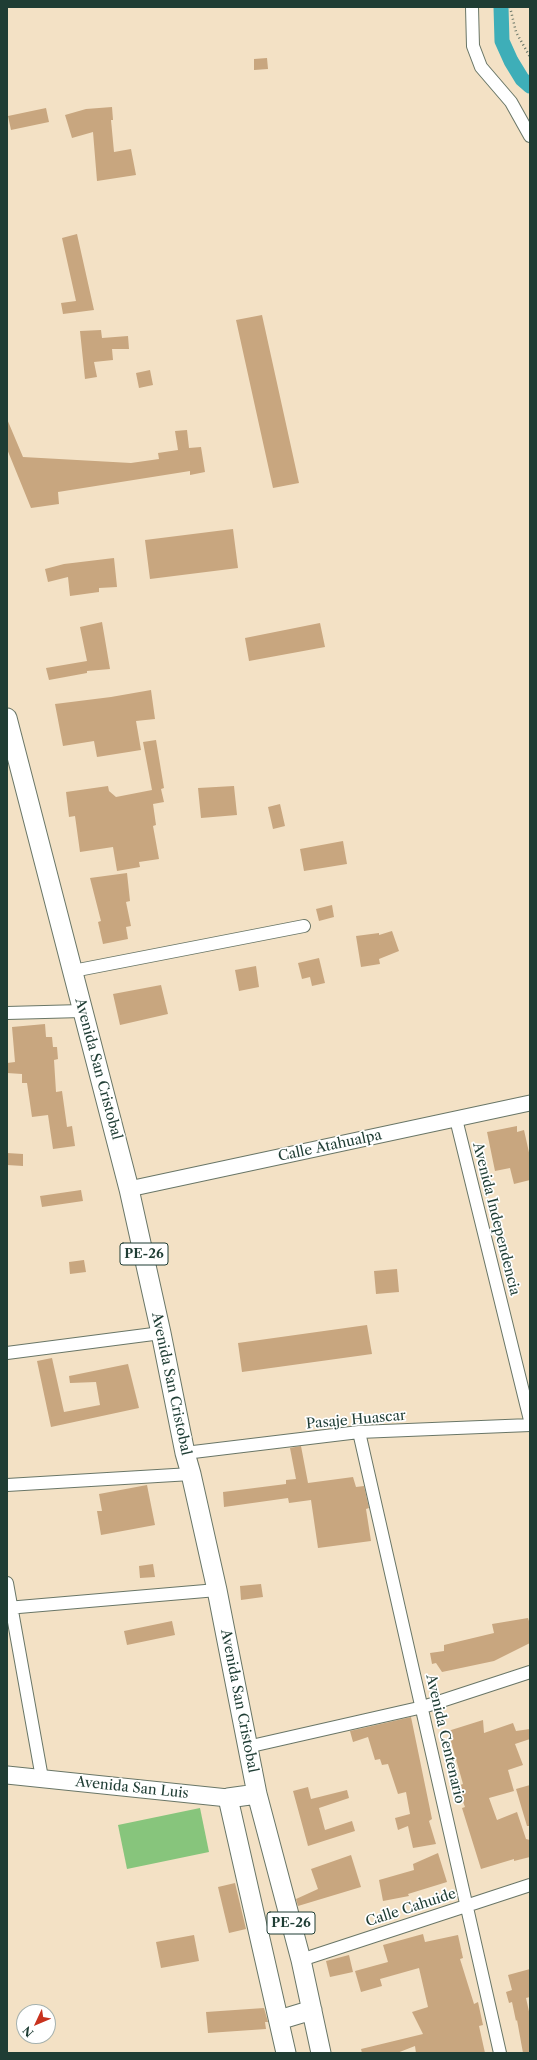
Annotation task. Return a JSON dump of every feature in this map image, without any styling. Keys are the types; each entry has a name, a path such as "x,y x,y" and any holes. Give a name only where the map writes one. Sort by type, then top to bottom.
{"highway":[{"name":"Avenida San Cristobal","path":"7,718 129,1188 161,1333 185,1453 217,1590 257,1794 301,1960 322,2053"},
{"name":"Avenida San Luis","path":"228,1798 257,1794"},
{"path":"228,1798 286,2053"},
{"path":"279,2020 312,2010"}],"main road":[{"name":"Avenida San Luis","path":"7,1774 228,1798"}],"street":[{"path":"472,7 473,46 481,67 511,102 530,136"},
{"path":"73,971 304,926"},
{"path":"7,1013 82,1011"},
{"name":"Calle Atahualpa","path":"129,1188 530,1103"},
{"name":"Avenida Independencia","path":"456,1119 530,1420"},
{"path":"7,1353 161,1333"},
{"name":"Pasaje Huascar","path":"185,1453 359,1432 530,1425"},
{"name":"Avenida Centenario","path":"359,1432 468,1905 500,2053"},
{"path":"7,1485 191,1474"},
{"path":"7,1583 10,1608 42,1778"},
{"path":"10,1608 217,1590"},
{"path":"247,1747 423,1707 530,1672"},
{"name":"Calle Cahuide","path":"301,1960 530,1885"}],"path":[{"path":"510,7 516,32 530,57"}],"green space":[{"path":"200,1808 209,1852 127,1869 118,1825"}],"building":[{"path":"267,58 268,69 254,70 254,59"},
{"path":"112,107 113,120 111,120 114,152 131,149 136,175 97,181 93,132 72,138 65,115 86,109"},
{"path":"46,108 49,122 11,130 8,116"},
{"path":"77,234 94,310 63,314 61,303 76,301 62,238"},
{"path":"262,315 299,483 273,488 236,320"},
{"path":"101,330 102,338 128,336 129,349 112,349 113,360 94,362 97,377 85,379 80,331"},
{"path":"150,370 153,385 139,388 136,373"},
{"path":"7,419 23,457 131,463 159,459 158,453 178,450 175,431 187,430 189,448 201,447 205,472 190,475 190,471 58,492 59,504 31,508 7,449"},
{"path":"233,529 238,568 150,579 145,540"},
{"path":"114,558 117,587 99,588 99,592 70,596 68,577 48,582 45,569 64,564"},
{"path":"102,622 110,669 87,671 87,673 49,680 46,668 87,661 80,627"},
{"path":"320,623 325,647 249,661 245,638"},
{"path":"151,690 155,719 136,721 141,750 97,757 94,741 63,746 55,704"},
{"path":"156,740 164,788 161,789 164,802 153,804 156,825 153,826 159,859 139,862 140,867 117,871 113,847 80,852 75,816 69,817 66,792 108,786 109,791 116,797 152,790 143,742"},
{"path":"234,786 237,815 201,818 198,788"},
{"path":"280,804 285,826 273,829 268,807"},
{"path":"343,841 347,864 304,871 300,849"},
{"path":"127,873 130,901 126,902 131,926 126,927 128,939 103,944 98,922 101,921 90,878"},
{"path":"332,905 334,917 319,921 316,909"},
{"path":"392,931 399,951 379,959 380,964 361,967 356,936 379,933 379,935"},
{"path":"319,958 325,983 312,986 310,977 302,979 298,963"},
{"path":"256,966 259,987 239,991 235,970"},
{"path":"161,985 168,1014 120,1025 113,994"},
{"path":"45,1024 46,1037 52,1037 53,1047 57,1047 58,1059 54,1060 56,1092 62,1091 67,1127 72,1126 75,1146 53,1149 48,1115 32,1117 27,1083 22,1083 22,1074 7,1073 7,1063 15,1062 12,1027"},
{"path":"517,1126 517,1132 524,1130 530,1157 530,1180 514,1184 510,1168 495,1171 487,1132"},
{"path":"7,1153 23,1154 23,1166 7,1165"},
{"path":"81,1190 83,1201 42,1207 40,1196"},
{"path":"84,1260 86,1272 70,1274 69,1262"},
{"path":"397,1269 399,1292 376,1294 374,1271"},
{"path":"367,1325 372,1354 242,1372 238,1343"},
{"path":"52,1358 64,1412 100,1405 96,1382 70,1383 69,1376 128,1364 139,1408 51,1427 37,1361"},
{"path":"301,1446 308,1483 353,1477 356,1487 364,1486 369,1508 366,1509 371,1541 318,1548 311,1500 289,1503 288,1498 224,1507 223,1492 286,1484 286,1480 296,1479 290,1448"},
{"path":"147,1485 155,1525 101,1535 97,1511 102,1511 99,1494"},
{"path":"153,1564 155,1577 140,1578 139,1566"},
{"path":"261,1584 263,1597 241,1600 240,1586"},
{"path":"528,1618 530,1624 530,1643 494,1661 442,1672 436,1663 432,1664 430,1653 444,1651 444,1645 494,1633 492,1624"},
{"path":"172,1621 175,1635 127,1645 124,1631"},
{"path":"411,1717 432,1819 429,1821 436,1844 413,1848 408,1826 398,1830 395,1818 410,1814 406,1792 398,1794 388,1764 382,1765 380,1759 375,1760 368,1737 353,1742 350,1731"},
{"path":"483,1720 484,1733 513,1723 516,1731 530,1729 530,1739 515,1744 523,1765 508,1770 514,1791 489,1798 497,1820 517,1812 526,1839 530,1840 530,1857 514,1861 514,1859 481,1869 462,1808 465,1807 457,1786 463,1784 448,1731"},
{"path":"530,1785 530,1826 527,1826 516,1789"},
{"path":"308,1787 311,1799 347,1790 349,1798 319,1808 325,1830 352,1821 355,1831 308,1846 293,1791"},
{"path":"438,1853 447,1882 408,1894 409,1896 383,1901 379,1880 414,1870 413,1864"},
{"path":"351,1855 361,1887 298,1906 296,1899 318,1889 311,1869"},
{"path":"235,1883 246,1929 229,1933 218,1887"},
{"path":"423,1934 425,1942 458,1935 463,1958 460,1959 474,2004 478,2002 483,2025 479,2026 485,2053 416,2053 415,2046 397,2053 362,2053 361,2049 423,2034 412,2012 428,2007 419,1968 380,1979 382,1986 361,1992 355,1971 388,1962 383,1945"},
{"path":"194,1935 199,1961 161,1968 156,1942"},
{"path":"349,1955 353,1972 330,1977 326,1961"},
{"path":"530,1969 530,1997 526,1998 530,2016 530,2053 523,2053 512,2002 509,2003 506,1992 512,1990 508,1975"},
{"path":"264,2008 268,2022 265,2022 266,2029 208,2033 206,2012"}],"waterway":[{"path":"501,7 502,41 511,61 522,79 530,86"}]}
